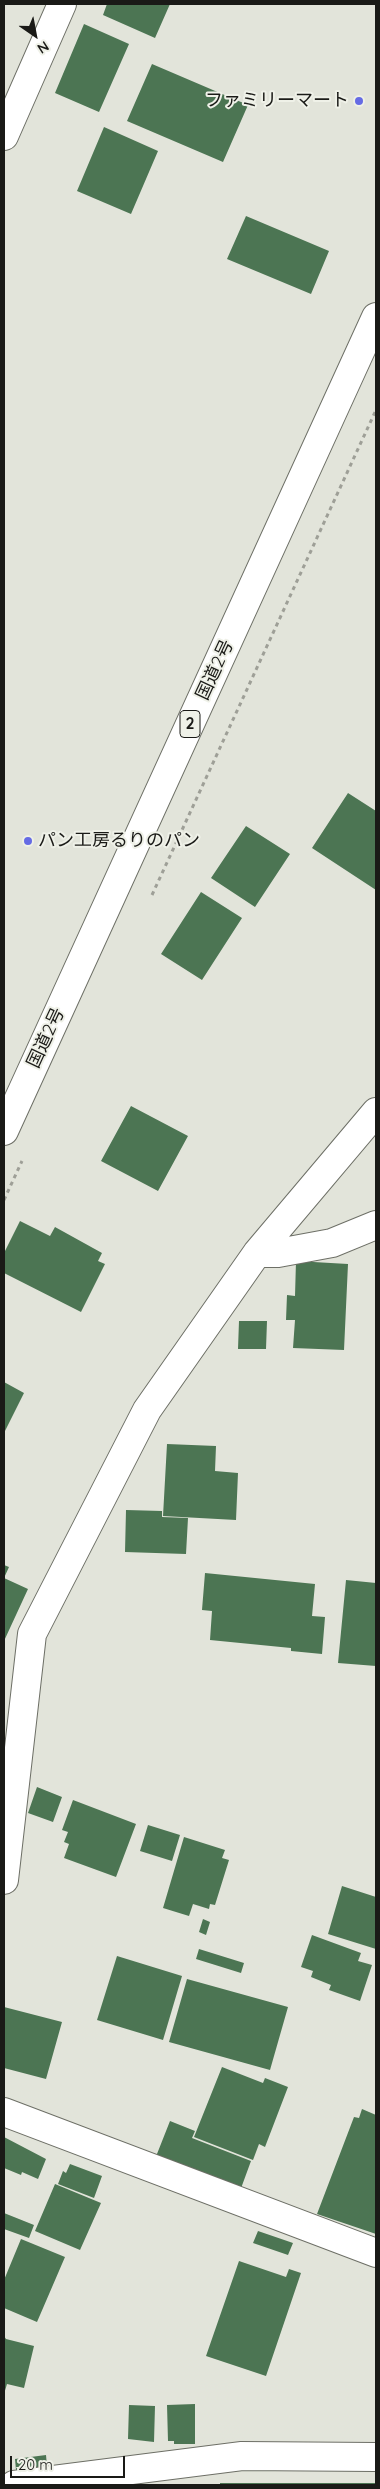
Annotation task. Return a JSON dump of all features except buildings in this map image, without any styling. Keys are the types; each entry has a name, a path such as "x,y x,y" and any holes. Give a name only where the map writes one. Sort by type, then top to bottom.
{"main road":[{"path":"5,133 62,4"},
{"name":"国道2号","path":"4,1129 376,317"},
{"path":"4,1880 13,1718 32,1634 147,1410 257,1253 376,1112"},
{"path":"257,1253 278,1253 332,1243 376,1225"},
{"path":"4,2112 376,2253"},
{"path":"14,2485 242,2456 376,2457"}],"place":[{"name":"ファミリーマート","path":"359,101"},
{"name":"パン工房るりのパン","path":"28,841"}]}
